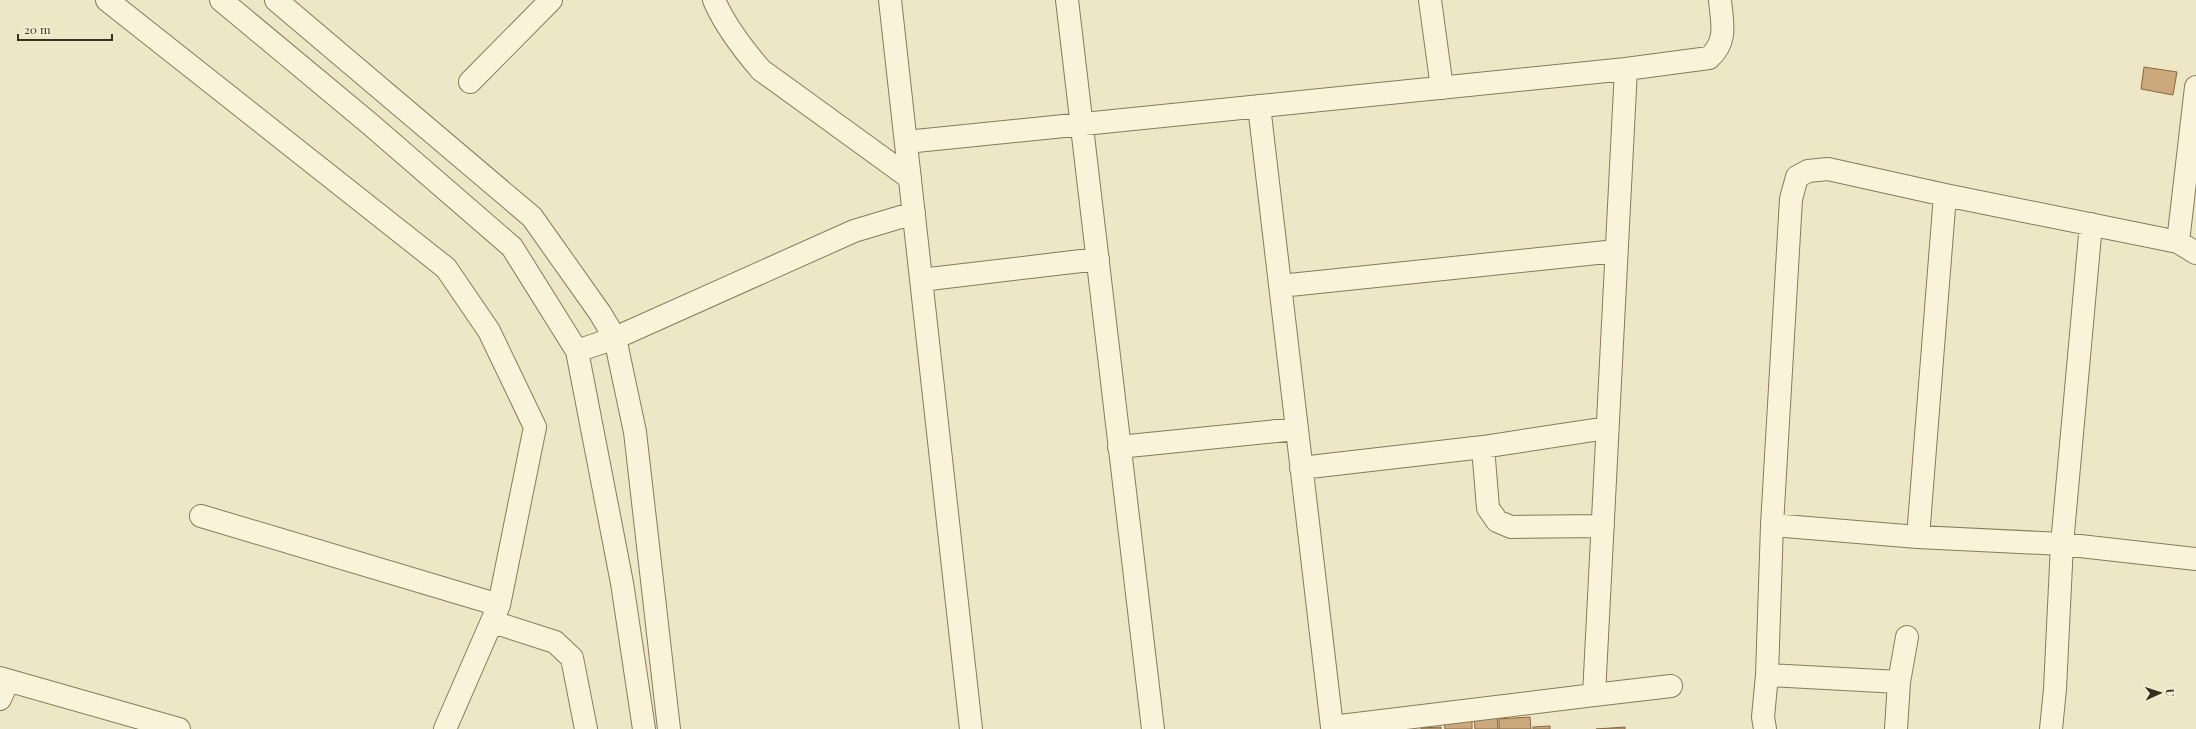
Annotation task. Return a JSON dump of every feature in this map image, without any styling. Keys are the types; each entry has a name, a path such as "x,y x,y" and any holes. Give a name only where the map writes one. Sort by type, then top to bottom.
{"street":[{"path":"107,0 446,268 489,332 535,427 496,613 445,729"},
{"path":"221,0 370,124 512,247 577,351 622,583 644,729"},
{"path":"276,0 532,217 600,313 615,338 635,432 669,729"},
{"path":"470,82 551,0"},
{"path":"714,0 724,21 744,50 761,70 910,178"},
{"path":"890,0 971,729"},
{"path":"1067,0 1153,729"},
{"path":"1430,0 1442,88"},
{"path":"906,142 1626,70 1709,58 1720,46 1723,36 1720,0"},
{"path":"1594,695 1626,70"},
{"path":"1765,729 1763,717 1767,675 1772,525 1792,199 1797,177 1808,171 1828,169 1945,195 2091,224 2187,247 2196,87"},
{"path":"1260,106 1301,468 1324,728 1671,686"},
{"path":"1918,537 1945,195"},
{"path":"577,351 615,338 854,231 914,214"},
{"path":"2051,729 2055,689 2062,544 2091,224"},
{"path":"1280,286 1616,251"},
{"path":"921,280 1098,259"},
{"path":"1301,468 1483,447 1607,428"},
{"path":"1119,447 1296,429"},
{"path":"1483,447 1488,508 1497,521 1511,528 1603,526"},
{"path":"201,516 496,613 555,642 572,658 586,729"},
{"path":"1772,525 1918,537 2062,544 2196,559"},
{"path":"1896,729 1899,682 1907,638"},
{"path":"1767,675 1899,682"},
{"path":"3,686 136,723 179,729"}],"building":[{"path":"2144,67 2177,72 2173,95 2141,89"},
{"path":"1497,714 1498,729 1475,729 1474,715"},
{"path":"1530,717 1531,729 1499,729 1499,719"},
{"path":"1472,720 1472,729 1445,729 1444,721"},
{"path":"1550,726 1550,729 1533,729 1533,727"},
{"path":"1441,727 1441,729 1421,729 1421,728"},
{"path":"1625,727 1625,729 1596,729"}]}
